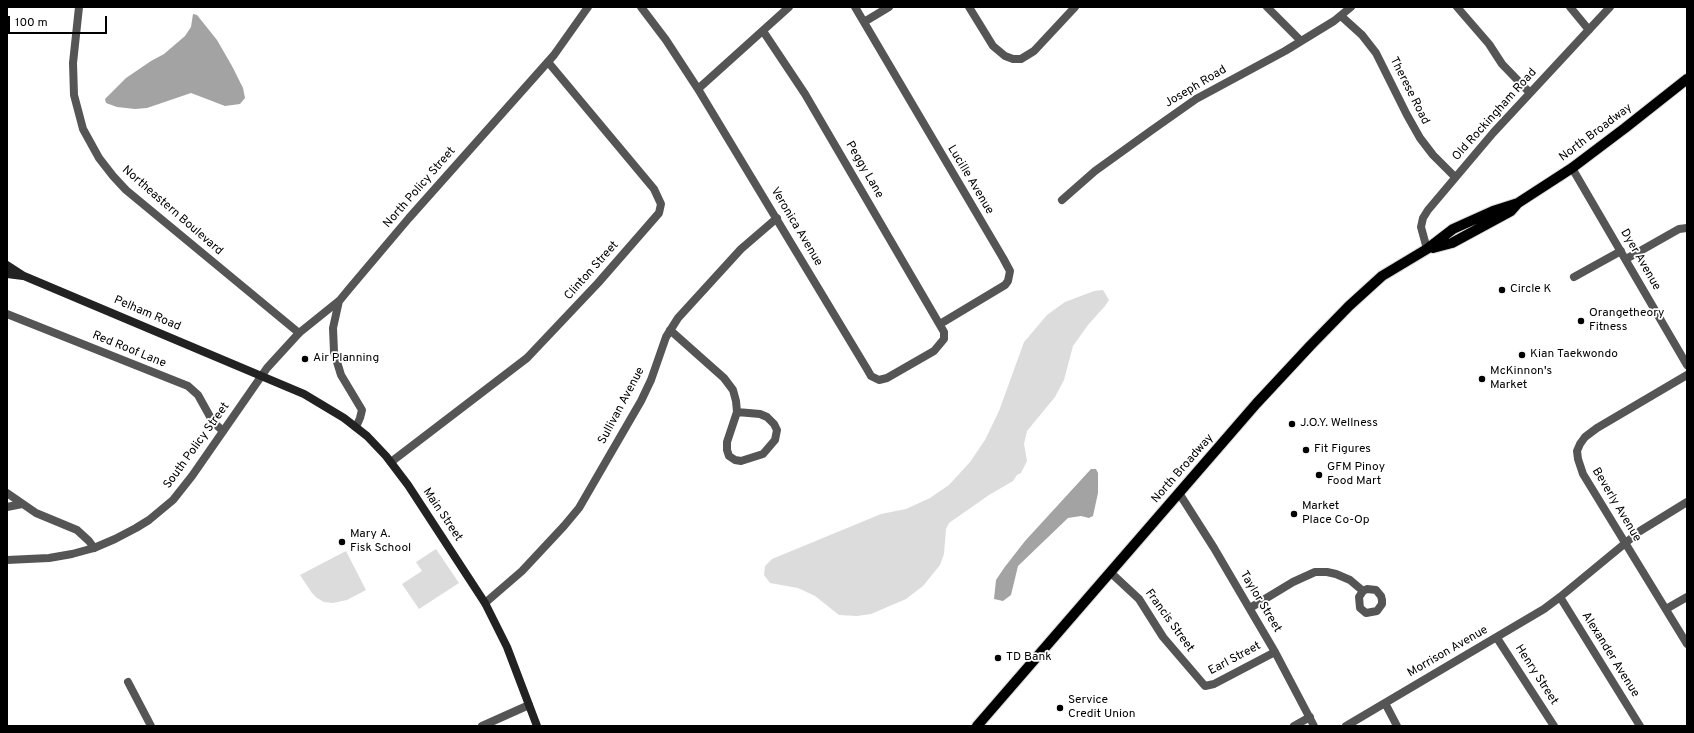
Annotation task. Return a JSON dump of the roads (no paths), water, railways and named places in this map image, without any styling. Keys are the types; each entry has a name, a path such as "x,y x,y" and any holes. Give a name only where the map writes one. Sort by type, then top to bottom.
{"main road":[{"name":"North Broadway","path":"977,726 1287,370 1349,306 1382,276 1427,250 1453,229 1493,211 1518,203 1572,168 1687,79"},
{"name":"Pelham Road","path":"7,265 24,276 261,376"},
{"name":"Pelham Road","path":"7,274 24,276"},
{"name":"Main Street","path":"261,376 304,394 356,427 377,446 391,462 432,521 485,603 506,644 537,726"}],"street":[{"name":"Northeastern Boulevard","path":"79,7 73,63 74,95 83,129 99,158 126,190 299,334"},
{"name":"North Policy Street","path":"261,376 299,334 340,300 410,218 548,62 566,40 588,7"},
{"name":"Veronica Avenue","path":"641,7 666,40 698,89 871,376 879,380 887,378 934,351 944,339 944,332 940,324"},
{"path":"698,89 789,7"},
{"name":"Lucille Avenue","path":"855,7 1010,271 1008,281 1005,285 940,324"},
{"path":"864,22 889,7"},
{"path":"969,7 993,46 1005,56 1013,59 1021,59 1034,51 1075,7"},
{"path":"1267,7 1301,41"},
{"name":"Joseph Road","path":"1062,200 1102,166 1196,99 1301,41 1342,16 1351,7"},
{"path":"1457,7 1489,44 1505,68 1530,93"},
{"path":"1570,7 1589,30"},
{"name":"Old Rockingham Road","path":"1427,250 1422,231 1423,218 1431,206 1530,93 1610,7"},
{"name":"Therese Road","path":"1342,16 1373,48 1420,138 1455,177"},
{"name":"Peggy Lane","path":"763,31 805,94 940,324"},
{"name":"Clinton Street","path":"391,462 527,358 598,283 659,213 661,204 654,189 548,62"},
{"name":"Dyer Avenue","path":"1572,168 1687,365"},
{"name":"Sullivan Avenue","path":"485,603 522,571 579,508 641,401 651,380 670,330 678,318 740,249 777,218"},
{"path":"1626,259 1679,229 1687,228"},
{"path":"1574,277 1621,251"},
{"path":"340,300 333,328 334,352 338,368 362,410 356,427"},
{"name":"Red Roof Lane","path":"7,314 188,386 198,395 212,422 223,432"},
{"path":"670,330 728,382 735,396 737,412 727,442 729,456 735,460 741,461 763,454 775,440 777,430 774,424 767,417 760,414 737,412"},
{"name":"Beverly Avenue","path":"1687,375 1584,437 1578,451 1580,467 1687,644"},
{"name":"South Policy Street","path":"7,560 49,558 94,548 136,528 161,510 183,488 261,376"},
{"path":"7,493 22,504 45,517 77,530 94,548"},
{"name":"Taylor Street","path":"1179,493 1250,608 1310,716 1314,726"},
{"name":"Morrison Avenue","path":"1346,726 1497,638 1560,597 1625,542 1687,502"},
{"path":"7,507 22,504"},
{"name":"Francis Street","path":"1110,572 1139,599 1163,637 1205,686"},
{"path":"1250,608 1293,582 1315,572 1327,572 1343,577 1350,580 1364,591"},
{"name":"Alexander Avenue","path":"1560,597 1640,726"},
{"path":"1666,609 1687,597"},
{"name":"Henry Street","path":"1497,638 1554,726"},
{"name":"Earl Street","path":"1205,686 1214,684 1275,652"},
{"path":"128,682 150,726"},
{"path":"1385,703 1397,726"},
{"path":"482,726 529,705"},
{"path":"1294,726 1310,716"}],"place":[{"name":"Circle K","path":"1502,290"},
{"name":"Orangetheory Fitness","path":"1581,321"},
{"name":"Kian Taekwondo","path":"1522,355"},
{"name":"Air Planning","path":"305,359"},
{"name":"McKinnon's Market","path":"1482,379"},
{"name":"J.O.Y. Wellness","path":"1292,424"},
{"name":"Fit Figures","path":"1306,450"},
{"name":"GFM Pinoy Food Mart","path":"1319,475"},
{"name":"Market Place Co-Op","path":"1294,514"},
{"name":"Mary A. Fisk School","path":"342,542"},
{"name":"TD Bank","path":"998,658"},
{"name":"Service Credit Union","path":"1060,708"}]}
